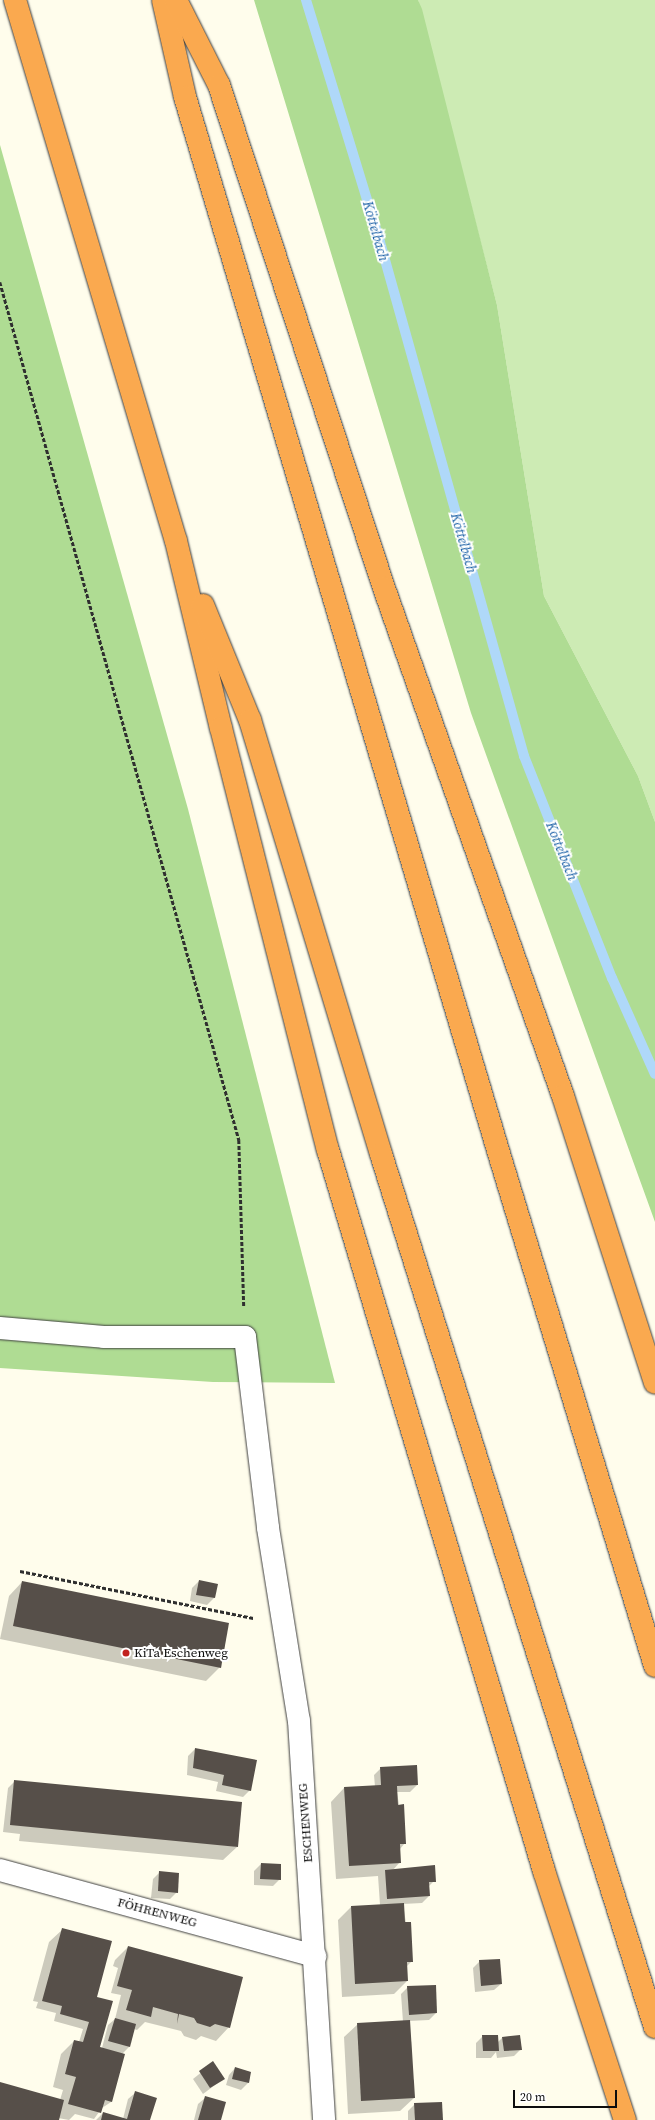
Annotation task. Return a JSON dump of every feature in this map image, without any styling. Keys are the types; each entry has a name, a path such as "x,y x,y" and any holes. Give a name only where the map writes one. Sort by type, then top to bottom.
{"highway":[{"path":"14,0 176,541 221,728 328,1150 542,1864 625,2120"},
{"path":"163,0 185,97 502,1165 655,1666"},
{"path":"176,0 219,85 384,588 568,1111 655,1383"},
{"path":"176,541 250,720 383,1161 655,2027"}],"street":[{"path":"0,1328 104,1337 245,1337"},
{"name":"ESCHENWEG","path":"245,1337 268,1528 299,1721 315,1956 324,2120"},
{"name":"FÖHRENWEG","path":"0,1870 315,1956"}],"path":[{"path":"0,282 239,1140 245,1337"},
{"path":"20,1571 261,1620 282,1619"}],"green space":[{"path":"254,0 418,0 422,9 497,305 544,596 638,776 655,822 655,1222 471,713"},
{"path":"418,0 655,0 655,822 638,776 544,596 497,305"},
{"path":"0,145 188,809 335,1383 213,1382 0,1368"}],"building":[{"path":"199,1580 218,1584 215,1598 196,1595"},
{"path":"22,1581 229,1623 221,1668 13,1626"},
{"path":"195,1748 257,1760 251,1791 222,1785 224,1775 193,1768"},
{"path":"417,1765 418,1785 397,1786 398,1805 404,1804 406,1844 400,1844 401,1863 349,1866 344,1787 381,1785 380,1767"},
{"path":"14,1780 242,1802 238,1847 10,1825"},
{"path":"261,1863 281,1864 281,1880 260,1879"},
{"path":"435,1865 436,1882 429,1882 430,1896 387,1899 385,1870"},
{"path":"159,1871 179,1873 178,1893 158,1891"},
{"path":"404,1903 405,1922 411,1922 413,1962 407,1962 408,1981 355,1984 351,1906"},
{"path":"62,1928 112,1941 97,1997 113,2001 100,2047 125,2054 112,2102 105,2100 101,2113 68,2104 76,2077 65,2074 74,2040 83,2042 89,2022 60,2014 62,2006 42,2001"},
{"path":"128,1946 243,1977 230,2028 215,2024 210,2027 197,2023 194,2018 179,2014 177,2024 178,2014 153,2007 151,2017 126,2010 132,1990 117,1986"},
{"path":"500,1959 502,1984 481,1986 479,1960"},
{"path":"436,1985 437,2013 409,2015 407,1986"},
{"path":"115,2018 136,2024 130,2047 108,2041"},
{"path":"410,2020 415,2098 361,2101 357,2023"},
{"path":"482,2035 498,2035 499,2051 483,2051"},
{"path":"520,2035 522,2050 504,2051 502,2037"},
{"path":"213,2061 225,2079 210,2088 199,2071"},
{"path":"235,2067 251,2072 249,2083 232,2079"},
{"path":"0,2082 64,2100 59,2120 0,2120"},
{"path":"135,2091 157,2098 150,2120 101,2120 103,2112 127,2119"},
{"path":"205,2096 226,2102 221,2120 198,2120"},
{"path":"442,2102 443,2120 415,2120 414,2103"}],"waterway":[{"name":"Köttelbach","path":"306,0 380,242 524,756 612,978 655,1074"}],"place":[{"name":"KiTa Eschenweg","path":"126,1653"}]}
